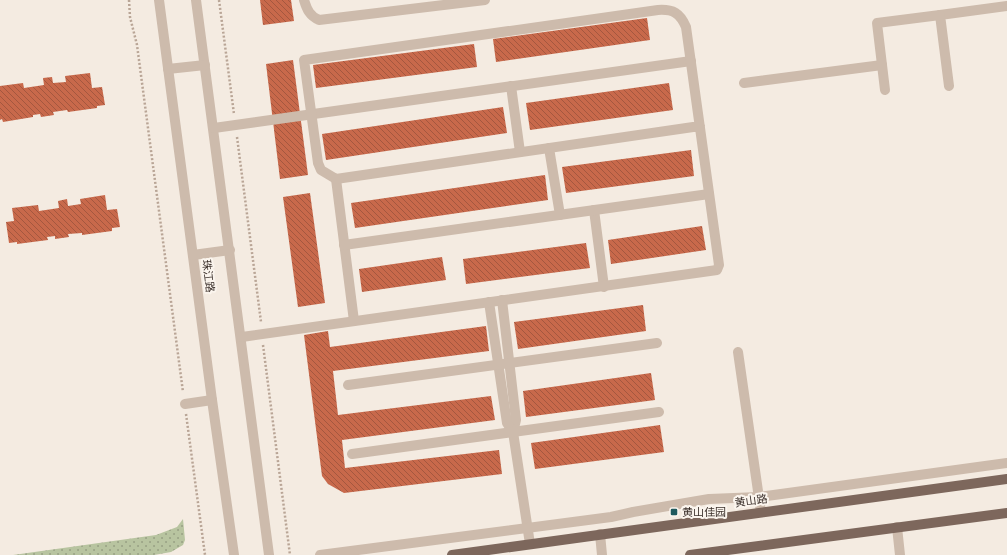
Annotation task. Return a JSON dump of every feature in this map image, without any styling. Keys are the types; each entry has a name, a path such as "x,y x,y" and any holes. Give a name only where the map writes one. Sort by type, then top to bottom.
{"main road":[{"name":"黄山路","path":"452,555 1007,478"},
{"path":"690,555 1007,512"}],"street":[{"name":"珠江路","path":"159,0 234,555"},
{"path":"196,0 242,337 269,555"},
{"path":"304,0 307,10 313,18 319,20 485,0"},
{"path":"885,90 877,23 1007,6"},
{"path":"242,337 717,270 719,265 709,194 700,126 686,26 683,18 676,12 668,9 643,12 304,60 318,163 321,170 336,179 700,126"},
{"path":"940,15 949,86"},
{"path":"214,128 691,61"},
{"path":"168,69 206,65"},
{"path":"744,83 882,65"},
{"path":"511,86 520,152"},
{"path":"549,148 560,215"},
{"path":"336,179 354,321"},
{"path":"344,245 709,194"},
{"path":"594,210 604,287"},
{"path":"193,255 230,250"},
{"path":"502,300 516,420 513,432 530,544"},
{"path":"489,302 507,423 513,432"},
{"path":"348,385 657,343"},
{"path":"738,352 761,512"},
{"path":"185,404 212,400"},
{"path":"352,454 659,412"},
{"path":"320,555 612,517 709,499 759,497 1007,463"},
{"path":"897,527 900,555"},
{"path":"600,534 602,555"}],"path":[{"path":"129,0 130,17 137,45 205,555"},
{"path":"219,0 290,555"}],"green space":[{"path":"183,519 185,540 183,545 171,552 154,555 13,555 156,535 177,527"}],"building":[{"path":"260,0 291,0 294,21 263,25"},
{"path":"647,18 650,40 496,62 493,39"},
{"path":"474,44 477,67 316,88 313,65"},
{"path":"293,60 308,175 280,179 266,64"},
{"path":"90,73 92,88 102,87 105,105 97,106 97,108 68,112 67,110 53,112 54,115 41,117 40,114 33,115 33,117 3,122 2,119 0,120 0,86 23,83 24,88 44,85 43,78 52,77 53,83 66,82 65,76"},
{"path":"669,83 673,110 530,130 526,103"},
{"path":"503,107 507,133 326,160 322,134"},
{"path":"691,150 694,176 566,193 562,167"},
{"path":"545,175 548,200 355,228 351,203"},
{"path":"310,193 325,303 298,307 283,197"},
{"path":"105,195 107,210 117,209 120,227 112,228 112,231 82,235 82,233 68,234 69,237 55,239 55,236 47,237 48,240 17,244 17,242 9,243 6,222 14,221 12,208 38,205 39,211 59,208 58,201 67,199 68,206 81,204 80,199"},
{"path":"702,226 706,250 611,264 608,240"},
{"path":"586,243 590,268 466,284 463,259"},
{"path":"442,257 446,280 362,292 359,269"},
{"path":"643,305 646,331 518,349 514,322"},
{"path":"486,326 489,351 333,371 338,415 491,396 495,420 342,440 345,468 499,450 502,474 344,493 328,484 322,476 304,335 328,331 330,347"},
{"path":"651,373 655,400 526,417 523,391"},
{"path":"660,425 664,452 535,469 531,443"}],"place":[{"name":"黄山佳园","path":"674,512"}]}
